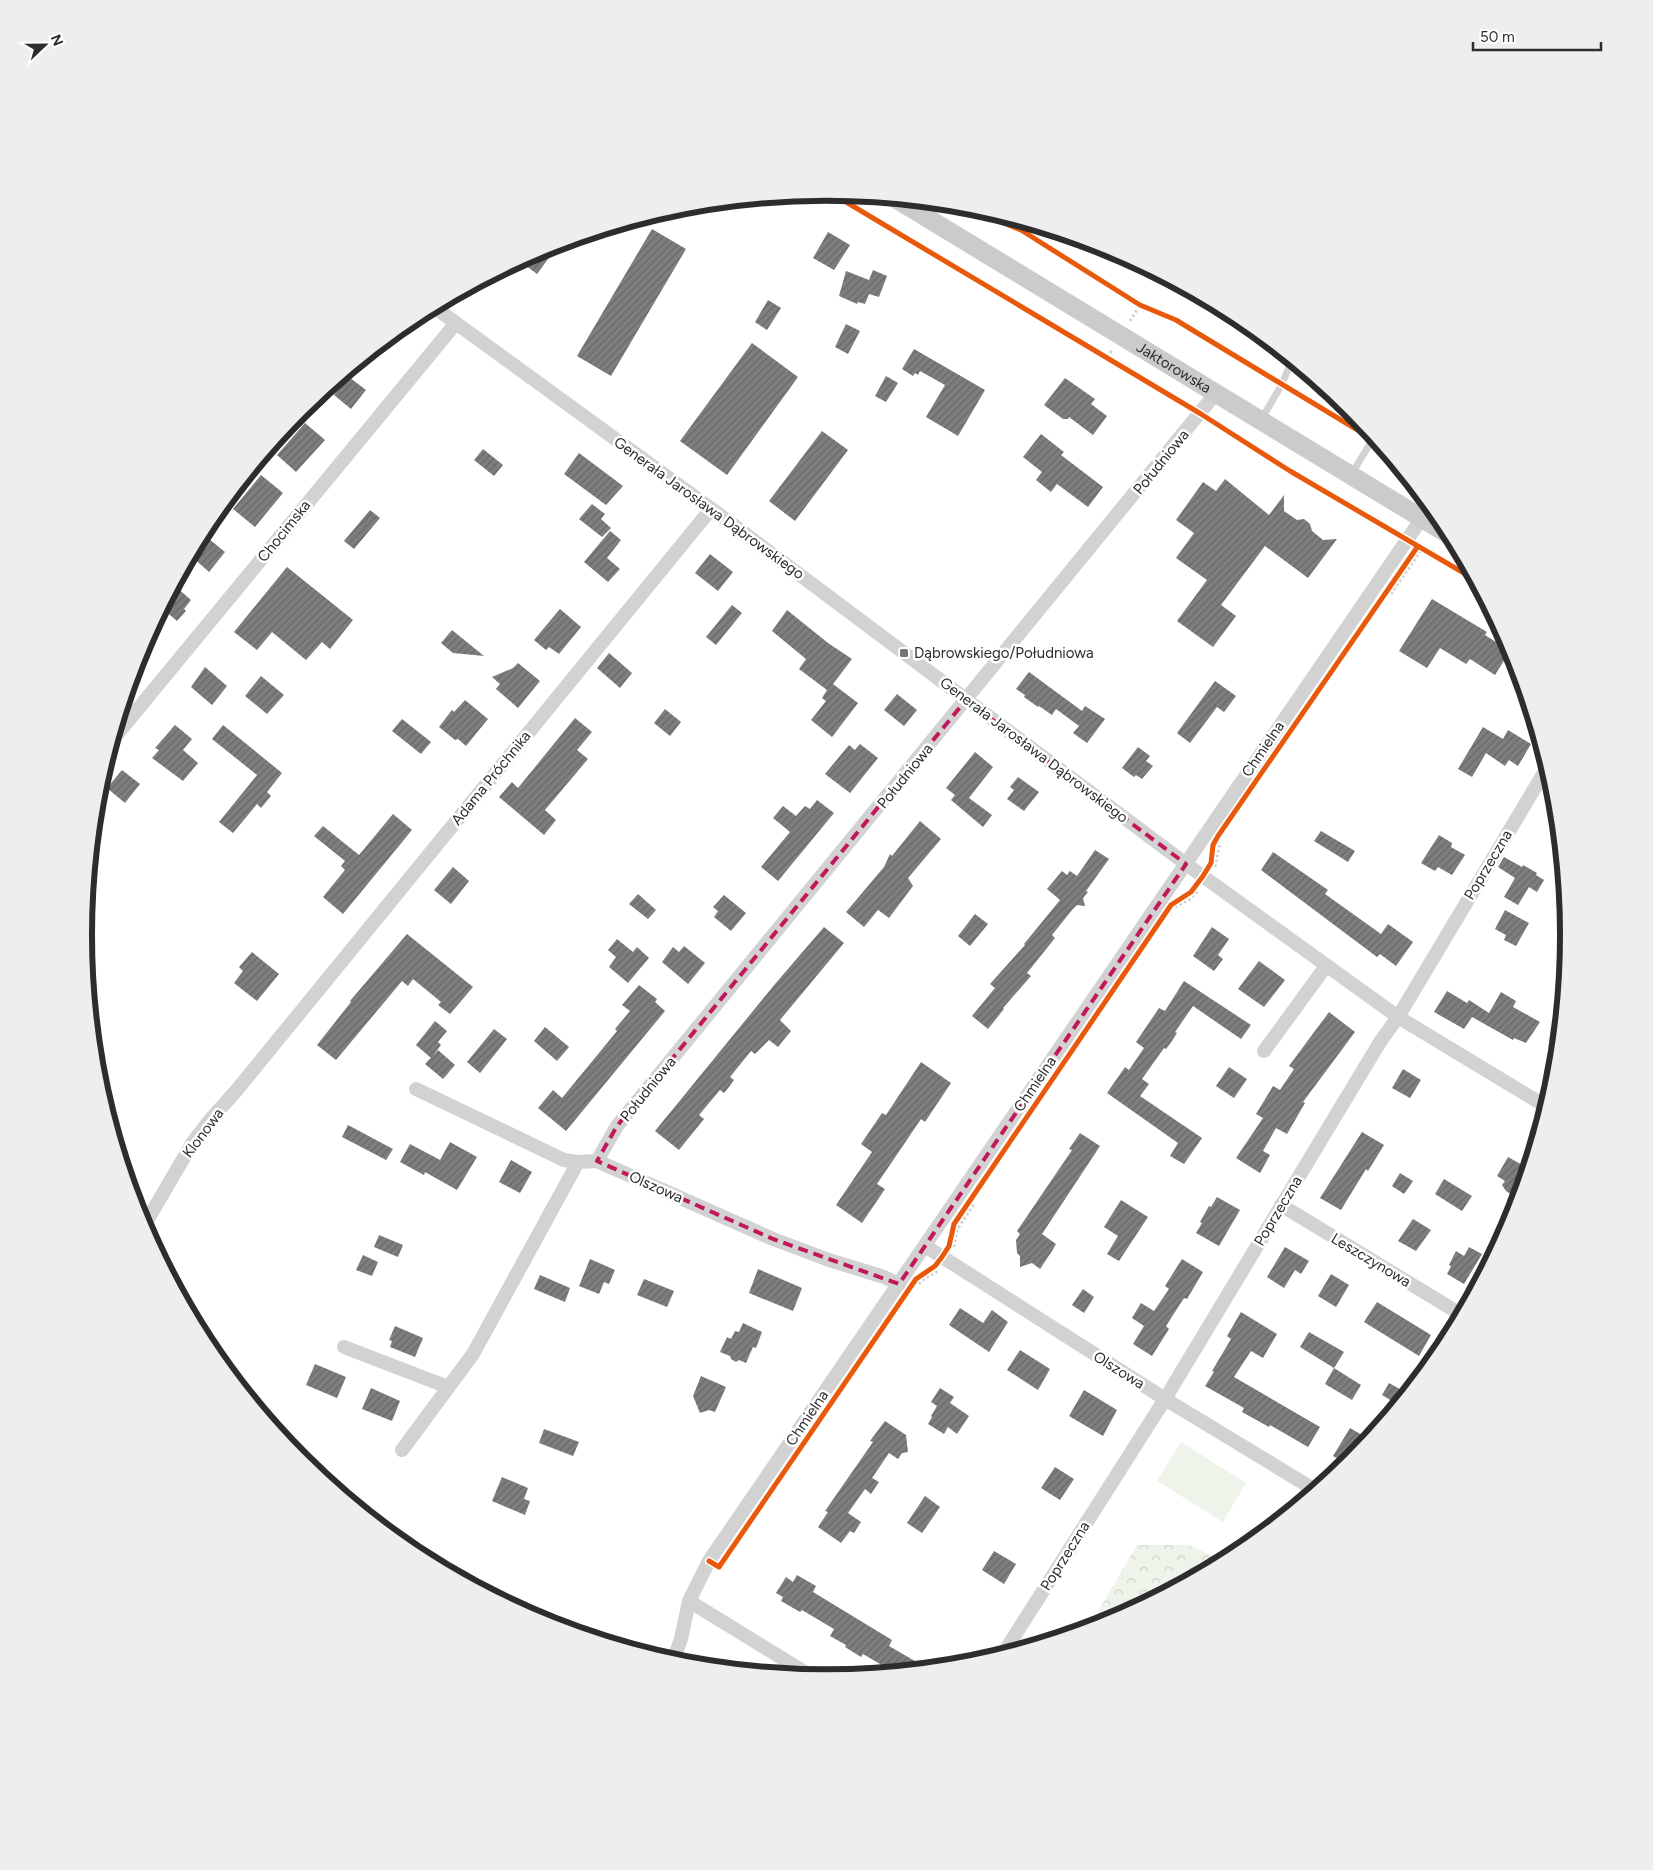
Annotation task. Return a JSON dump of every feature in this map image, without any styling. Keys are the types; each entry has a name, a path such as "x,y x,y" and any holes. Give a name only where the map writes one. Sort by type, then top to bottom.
{"main road":[{"name":"Jaktorowska","path":"907,206 1437,527"}],"street":[{"name":"Generała Jarosława Dąbrowskiego","path":"440,312 711,509 1186,864 1326,966 1398,1017 1540,1104"},
{"name":"Chocimska","path":"123,727 456,323"},
{"name":"Południowa","path":"597,1161 617,1126 1216,393"},
{"name":"Adama Próchnika","path":"272,1048 711,509"},
{"name":"Chmielna","path":"676,1653 681,1639 689,1601 710,1561 908,1287 925,1246 1422,518"},
{"name":"Poprzeczna","path":"1008,1646 1165,1399 1281,1204 1380,1042 1398,1017 1542,776"},
{"path":"1264,1051 1326,966"},
{"name":"Klonowa","path":"149,1218 193,1142 272,1048"},
{"name":"Olszowa","path":"416,1089 564,1160 578,1162 597,1161 773,1239 908,1287"},
{"path":"402,1450 473,1354 578,1162"},
{"name":"Leszczynowa","path":"1281,1204 1456,1311"},
{"name":"Olszowa","path":"925,1246 1165,1399 1310,1487"},
{"path":"344,1347 448,1387"},
{"path":"689,1601 798,1668"}],"lane":[{"path":"1261,420 1282,384 1289,366"},
{"path":"1351,475 1370,443"}],"path":[{"path":"1387,595 1420,547"},
{"path":"1173,906 1189,900 1200,889 1206,894 1213,845 1220,837"},
{"path":"1173,906 1208,880 1220,874 1214,869 1218,859 1220,837"},
{"path":"908,1287 921,1275 956,1253 953,1251 957,1230 976,1195"},
{"path":"908,1287 935,1274 942,1267 944,1270 954,1224 976,1195"}],"highlighted area":[{"path":"966,700 1186,864 899,1284 773,1239 597,1161 617,1126"}],"green space":[{"path":"1181,1442 1246,1483 1223,1522 1157,1481"},
{"path":"1137,1545 1189,1545 1215,1557 1151,1593 1096,1617"}],"building":[{"path":"652,229 686,249 611,376 577,356"},
{"path":"828,232 850,245 834,270 813,258"},
{"path":"551,255 537,274 526,266"},
{"path":"873,270 887,276 879,297 869,294 865,304 858,302 857,304 839,296 846,271 869,280"},
{"path":"768,300 781,308 767,330 755,322"},
{"path":"846,324 860,331 848,354 835,347"},
{"path":"752,343 798,377 727,475 680,441"},
{"path":"914,349 985,390 958,436 926,417 945,385 920,371 918,375 915,373 913,376 902,369"},
{"path":"886,376 898,383 886,402 875,396"},
{"path":"350,378 366,390 351,409 334,395"},
{"path":"1065,378 1095,399 1091,404 1107,416 1093,435 1069,417 1068,419 1063,419 1044,405"},
{"path":"305,423 325,440 296,472 277,455"},
{"path":"822,431 848,450 795,521 769,501"},
{"path":"1041,434 1064,452 1061,455 1103,487 1088,507 1057,484 1051,492 1036,480 1042,472 1023,457"},
{"path":"483,449 503,465 494,476 474,460"},
{"path":"579,453 623,486 606,505 564,474"},
{"path":"261,475 283,493 255,527 233,509"},
{"path":"1225,479 1269,515 1284,495 1284,511 1297,520 1304,519 1310,524 1312,531 1323,540 1337,539 1308,578 1265,546 1221,605 1236,616 1213,647 1177,621 1207,580 1176,558 1194,533 1176,520 1203,482 1216,491"},
{"path":"592,504 605,514 601,519 611,528 602,537 579,519"},
{"path":"370,510 380,518 354,549 344,541"},
{"path":"610,531 621,540 607,558 620,569 608,582 584,562"},
{"path":"209,539 225,552 209,572 196,560"},
{"path":"710,554 733,572 718,591 695,573"},
{"path":"287,567 353,620 330,649 322,642 306,660 272,632 257,650 234,632"},
{"path":"179,590 191,600 184,609 186,611 177,621 167,612"},
{"path":"1432,599 1487,632 1485,635 1501,645 1506,657 1495,675 1470,659 1466,664 1440,648 1427,668 1399,651"},
{"path":"732,605 742,613 716,645 706,637"},
{"path":"560,609 581,627 559,654 549,647 546,650 534,640"},
{"path":"787,610 828,643 852,659 833,684 858,703 832,737 811,720 826,701 822,698 827,690 799,669 806,659 772,631"},
{"path":"452,630 484,656 453,653 441,643"},
{"path":"609,653 632,673 620,688 597,668"},
{"path":"518,663 540,681 518,708 496,689 500,684 492,677 513,668"},
{"path":"205,667 227,686 212,705 191,687"},
{"path":"1029,672 1082,711 1085,706 1105,719 1087,743 1073,733 1079,726 1056,709 1052,715 1038,707 1016,689"},
{"path":"261,676 284,695 267,714 245,696"},
{"path":"1215,681 1236,696 1224,712 1217,707 1190,743 1177,733"},
{"path":"897,694 917,710 904,726 884,710"},
{"path":"465,700 488,719 466,746 439,727 452,710 454,712"},
{"path":"665,709 681,722 670,736 654,723"},
{"path":"575,718 592,732 577,750 588,759 545,810 556,820 544,835 499,797 512,782 518,788"},
{"path":"402,719 431,742 421,754 392,731"},
{"path":"175,725 192,739 183,750 198,763 183,781 152,758 159,750 155,748"},
{"path":"223,725 282,773 267,792 271,796 261,808 257,804 233,833 219,822 257,775 212,739"},
{"path":"1483,727 1503,739 1508,730 1531,744 1518,766 1509,760 1505,766 1486,753 1472,777 1458,769"},
{"path":"860,744 878,758 850,793 825,774 849,745 855,750"},
{"path":"1138,747 1150,756 1146,761 1153,766 1142,779 1136,775 1134,777 1122,768"},
{"path":"975,752 993,767 969,798 992,815 983,827 951,800 955,795 946,788"},
{"path":"122,770 140,784 125,803 108,789"},
{"path":"1018,777 1039,792 1024,811 1007,799 1014,790 1010,787"},
{"path":"817,800 834,813 778,881 761,867 790,832 773,818 783,806 796,816 805,806 810,809"},
{"path":"393,814 412,830 343,914 323,897 345,870 341,866 345,861 314,836 323,826 359,855"},
{"path":"920,821 941,839 908,878 913,886 889,918 878,910 864,927 846,912 884,867 890,854 892,856"},
{"path":"1321,831 1355,851 1348,862 1314,841"},
{"path":"1439,835 1452,843 1451,847 1465,855 1452,875 1438,867 1435,871 1421,863"},
{"path":"1095,850 1109,859 1086,891 1088,892 1083,898 1085,906 1077,905 1052,935 1055,938 1027,973 1031,976 1003,1008 988,1029 972,1016 995,988 990,984 1025,945 1060,900 1047,889 1062,871 1067,875 1070,871 1077,876"},
{"path":"1273,852 1328,890 1325,894 1381,934 1388,924 1413,942 1396,966 1380,954 1377,957 1261,870"},
{"path":"1504,857 1537,873 1536,875 1544,880 1537,892 1529,887 1518,905 1504,897 1515,878 1498,867"},
{"path":"453,867 469,881 451,904 434,890"},
{"path":"638,894 656,910 648,919 629,904"},
{"path":"724,895 746,913 731,931 714,917 718,911 713,907"},
{"path":"1505,910 1529,923 1516,946 1504,940 1506,935 1495,929"},
{"path":"975,914 988,924 970,946 958,936"},
{"path":"824,927 844,943 780,1020 791,1031 778,1047 769,1040 755,1054 751,1051 730,1077 734,1080 729,1087 724,1093 720,1090 699,1115 704,1119 679,1150 655,1131"},
{"path":"1212,927 1229,939 1218,955 1223,959 1214,971 1193,956"},
{"path":"407,934 473,987 450,1014 438,1005 441,1002 413,979 408,986 402,981 336,1060 317,1045 350,1001"},
{"path":"617,939 633,952 637,947 649,958 628,983 609,967 616,957 608,950"},
{"path":"684,946 705,963 688,984 662,962 673,947 679,952"},
{"path":"252,952 279,974 257,1001 234,983 243,971 239,967"},
{"path":"1259,961 1285,980 1264,1007 1238,989"},
{"path":"1184,981 1251,1025 1241,1039 1193,1006 1175,1032 1177,1033 1172,1041 1166,1049 1164,1048 1142,1079 1149,1084 1140,1096 1202,1138 1184,1164 1170,1156 1178,1143 1107,1093 1125,1067 1129,1070 1144,1048 1136,1042 1159,1008 1165,1011"},
{"path":"639,985 657,999 655,1002 665,1011 566,1131 538,1108 553,1090 562,1098 617,1031 615,1029 630,1011 622,1005"},
{"path":"1447,991 1467,1003 1469,1000 1489,1013 1501,992 1516,1001 1513,1007 1540,1022 1526,1043 1514,1038 1513,1040 1472,1017 1464,1029 1434,1012"},
{"path":"1329,1012 1355,1032 1303,1102 1305,1103 1287,1134 1276,1128 1263,1151 1270,1155 1260,1173 1236,1158 1263,1118 1256,1114 1273,1086 1280,1090 1294,1069 1289,1066"},
{"path":"435,1021 447,1031 438,1042 441,1045 431,1058 416,1045"},
{"path":"545,1027 569,1047 557,1061 534,1041"},
{"path":"494,1029 507,1039 480,1073 467,1062"},
{"path":"438,1050 455,1065 443,1079 425,1064"},
{"path":"921,1062 951,1083 925,1122 921,1119 877,1184 885,1189 862,1223 836,1205 872,1152 861,1144 882,1113 886,1115"},
{"path":"1229,1067 1247,1079 1234,1098 1216,1086"},
{"path":"1403,1069 1421,1080 1410,1098 1392,1088"},
{"path":"348,1125 393,1149 386,1160 342,1137"},
{"path":"1362,1132 1384,1145 1368,1171 1366,1169 1341,1210 1320,1198"},
{"path":"1080,1133 1100,1146 1042,1234 1056,1244 1052,1251 1040,1269 1032,1263 1020,1267 1020,1256 1017,1253 1016,1240 1020,1234 1017,1231 1072,1150 1069,1149"},
{"path":"450,1142 477,1157 457,1190 425,1172 424,1175 400,1162 410,1144 440,1160"},
{"path":"1508,1157 1524,1166 1514,1193 1506,1191 1502,1185 1505,1181 1497,1176"},
{"path":"511,1160 532,1172 520,1193 499,1182"},
{"path":"1400,1173 1413,1181 1404,1194 1392,1186"},
{"path":"1444,1179 1472,1196 1462,1211 1435,1194"},
{"path":"1217,1197 1240,1210 1219,1246 1196,1233 1209,1206 1211,1207"},
{"path":"1121,1200 1148,1217 1119,1261 1107,1254 1118,1236 1104,1227"},
{"path":"1413,1219 1431,1230 1416,1251 1398,1241"},
{"path":"379,1235 403,1245 398,1257 374,1247"},
{"path":"1285,1247 1309,1261 1301,1274 1295,1270 1284,1288 1267,1277"},
{"path":"1469,1247 1482,1254 1464,1284 1447,1274 1456,1251 1464,1256"},
{"path":"363,1255 378,1262 372,1276 356,1270"},
{"path":"590,1259 615,1270 609,1284 604,1282 599,1294 579,1286"},
{"path":"1182,1259 1203,1272 1187,1299 1184,1298 1166,1326 1169,1329 1152,1356 1133,1344 1144,1326 1132,1318 1141,1303 1154,1311 1169,1289 1165,1286"},
{"path":"758,1269 802,1288 793,1311 749,1293"},
{"path":"1331,1274 1349,1285 1336,1307 1318,1296"},
{"path":"540,1275 570,1288 565,1302 534,1289"},
{"path":"644,1279 674,1291 667,1307 637,1295"},
{"path":"1083,1289 1094,1297 1084,1313 1072,1305"},
{"path":"1377,1302 1431,1335 1419,1356 1364,1322"},
{"path":"960,1308 983,1323 992,1310 1008,1322 989,1352 949,1325"},
{"path":"1241,1312 1277,1334 1263,1358 1251,1351 1234,1377 1320,1427 1308,1447 1270,1425 1269,1427 1242,1412 1244,1408 1205,1386 1231,1339 1227,1336"},
{"path":"743,1323 762,1332 756,1348 753,1347 746,1363 739,1360 736,1362 730,1356 720,1352 727,1337 731,1339 735,1331 739,1332"},
{"path":"395,1326 423,1338 415,1357 390,1347 392,1341 389,1340"},
{"path":"1309,1332 1344,1352 1334,1368 1300,1347"},
{"path":"1020,1350 1050,1369 1038,1390 1007,1370"},
{"path":"315,1364 346,1377 337,1398 306,1385"},
{"path":"1334,1368 1361,1385 1352,1400 1325,1384"},
{"path":"701,1376 726,1387 715,1412 709,1410 700,1413 693,1396"},
{"path":"1389,1383 1402,1390 1393,1401 1382,1395"},
{"path":"371,1388 400,1401 392,1421 362,1409"},
{"path":"940,1388 954,1397 950,1403 969,1416 957,1434 948,1427 944,1434 928,1424 937,1406 931,1402"},
{"path":"1084,1390 1117,1410 1103,1436 1069,1416"},
{"path":"885,1421 906,1435 908,1452 902,1453 898,1459 889,1453 872,1478 879,1482 871,1494 865,1489 848,1513 861,1522 854,1533 850,1531 841,1543 818,1527 828,1512 825,1511 873,1442 870,1441"},
{"path":"1350,1428 1362,1435 1340,1460 1333,1456"},
{"path":"544,1429 579,1442 573,1456 539,1443"},
{"path":"1055,1467 1074,1479 1060,1500 1041,1488"},
{"path":"502,1477 528,1488 524,1499 530,1501 525,1515 492,1501"},
{"path":"925,1496 940,1507 922,1533 907,1523"},
{"path":"994,1551 1016,1564 1004,1584 982,1570"},
{"path":"797,1575 816,1586 813,1592 892,1640 889,1646 919,1663 884,1666 863,1654 861,1657 845,1647 846,1645 830,1636 834,1629 802,1610 800,1612 781,1601 783,1597 776,1593 786,1577 793,1582"}],"cycle path":[{"path":"846,202 1201,414 1290,471 1465,574"},
{"path":"1004,223 1021,230 1140,305 1176,320 1360,432"},
{"path":"709,1561 719,1567 916,1279 935,1266 942,1257 949,1246 954,1224 1171,905 1191,892 1203,876 1211,863 1213,845 1218,836 1418,546"}],"place":[{"name":"Dąbrowskiego/Południowa","path":"904,653"}]}
